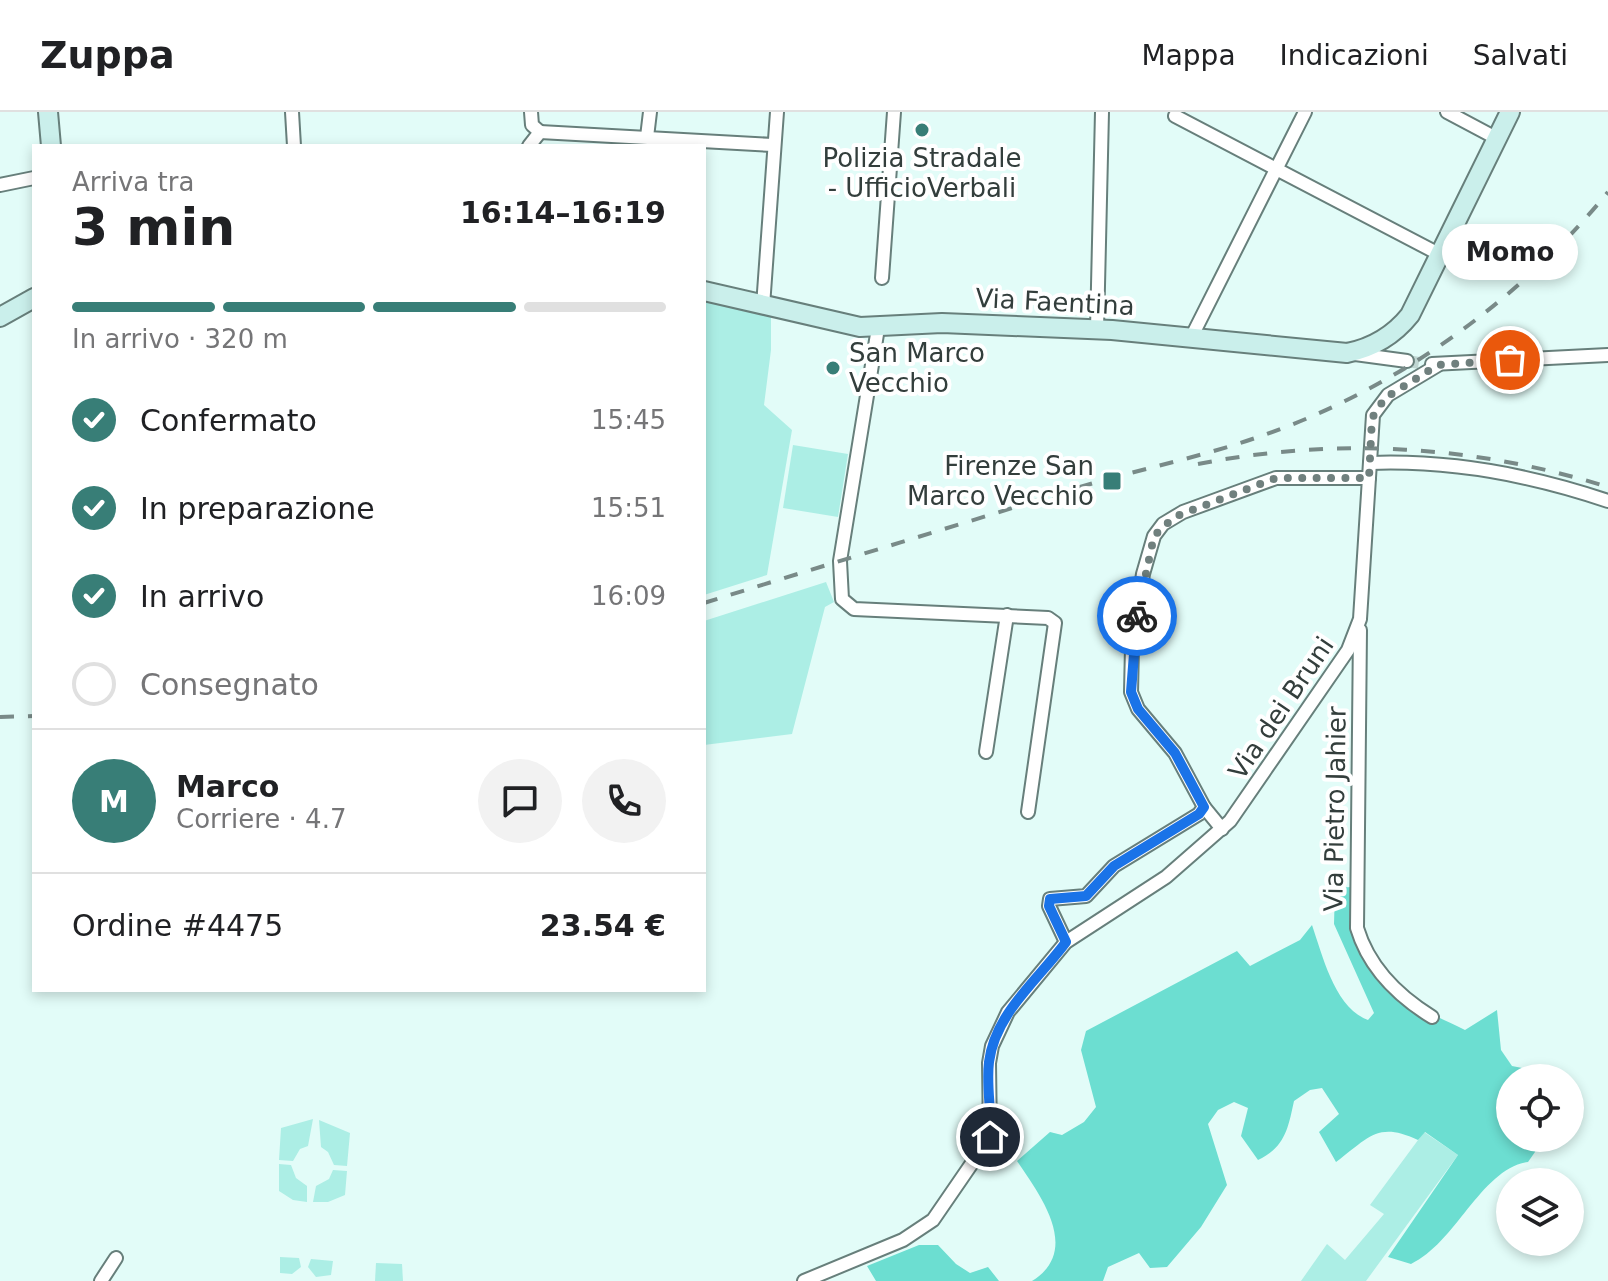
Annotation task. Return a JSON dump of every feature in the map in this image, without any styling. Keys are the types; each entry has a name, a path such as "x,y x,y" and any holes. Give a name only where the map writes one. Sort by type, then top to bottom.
{"street":[{"path":"48,112 51,144"},
{"path":"292,112 294,144"},
{"path":"647,137 650,112"},
{"path":"763,306 777,112"},
{"path":"882,278 894,112"},
{"path":"1097,329 1102,112"},
{"path":"1192,336 1305,112"},
{"path":"1447,112 1496,138"},
{"path":"1347,353 1376,344 1403,323 1510,112"},
{"path":"528,114 533,126 540,132 773,145"},
{"path":"1175,116 1439,254"},
{"path":"531,144 540,132"},
{"path":"0,185 32,178"},
{"name":"Via Faentina","path":"706,292 878,328 942,323 1097,329 1192,336 1407,361"},
{"path":"0,317 32,299"},
{"path":"878,328 840,561 842,599 854,609 1007,615 1048,618 1055,623 1028,812"},
{"name":"Via dei Bruni","path":"804,1281 903,1240 933,1220 990,1137 987,1084 992,1046 1008,1012 1066,942 1166,877 1222,829 1308,711 1348,650 1360,619 1371,423 1380,404 1432,364 1608,355"},
{"path":"1370,463 1442,464 1512,474 1608,501"},
{"path":"1222,829 1204,807 1175,753 1138,709 1131,692 1132,647 1143,574 1154,536 1163,524 1183,512 1276,478 1369,478"},
{"path":"986,752 1007,615"},
{"name":"Via Pietro Jahier","path":"1360,619 1357,928 1377,969 1404,1000 1432,1017"},
{"path":"1066,942 1049,906 1050,899 1086,896 1114,866 1199,814 1204,807"},
{"path":"101,1281 116,1258"}],"shaded area":[{"path":"706,299 771,316 771,350 764,405 792,430 767,575 706,594"},
{"path":"793,445 848,454 838,517 783,508"},
{"path":"826,582 834,602 825,607 792,734 706,745 706,620"},
{"path":"1351,887 1351,918 1356,943 1366,964 1397,994 1465,1030 1497,1010 1501,1050 1511,1064 1496,1064 1496,1152 1535,1152 1528,1162 1511,1168 1496,1168 1496,1178 1442,1240 1411,1264 1388,1257 1458,1155 1425,1132 1418,1140 1404,1134 1383,1132 1366,1139 1336,1162 1319,1132 1339,1114 1322,1088 1310,1090 1294,1101 1280,1143 1258,1160 1241,1136 1248,1108 1234,1102 1218,1110 1208,1124 1227,1185 1201,1227 1167,1267 1150,1268 1139,1253 1108,1267 1103,1281 1032,1281 1047,1268 1054,1254 1055,1238 1045,1206 1017,1161 1050,1132 1062,1135 1084,1122 1096,1107 1081,1050 1086,1031 1237,951 1250,966 1300,940 1312,925 1339,993 1347,1005 1368,1020 1374,1013 1334,924 1335,888"},
{"path":"313,1119 308,1146 300,1149 293,1161 279,1160 281,1128"},
{"path":"319,1120 350,1133 347,1166 334,1165 328,1152 321,1147"},
{"path":"1424,1132 1458,1155 1366,1281 1301,1281 1327,1244 1345,1260 1384,1214 1370,1205"},
{"path":"279,1164 291,1165 296,1178 307,1186 307,1202 293,1200 279,1191"},
{"path":"333,1170 347,1171 345,1195 328,1202 313,1202 316,1186 329,1179"},
{"path":"919,1245 938,1245 956,1264 970,1273 988,1267 999,1281 876,1281 867,1266"},
{"path":"280,1257 299,1258 301,1267 292,1274 280,1273"},
{"path":"311,1259 333,1261 331,1275 316,1277 308,1267"},
{"path":"376,1263 402,1264 403,1281 375,1281"}],"tunnel":[{"path":"1407,361 1426,364"}],"railway":[{"path":"706,602 1080,487 1194,457 1311,417 1406,368 1451,338 1535,270 1608,192"},
{"path":"1198,464 1301,450 1404,450 1507,462 1608,487"},
{"path":"0,717 32,716"}],"way so far":[{"path":"1137,616 1143,574 1154,536 1168,520 1276,478 1369,478 1372,418 1385,398 1438,365 1510,360"}],"place":[{"name":"Polizia Stradale - UfficioVerbali","path":"922,130"},
{"name":"Momo","path":"1510,360"},
{"name":"San Marco Vecchio","path":"833,368"},
{"name":"Firenze San Marco Vecchio","path":"1112,481"}],"route":[{"path":"990,1137 987,1084 992,1046 1008,1012 1066,942 1049,906 1050,899 1086,896 1114,866 1199,814 1204,807 1175,753 1138,709 1131,692 1132,647 1137,616"}]}
